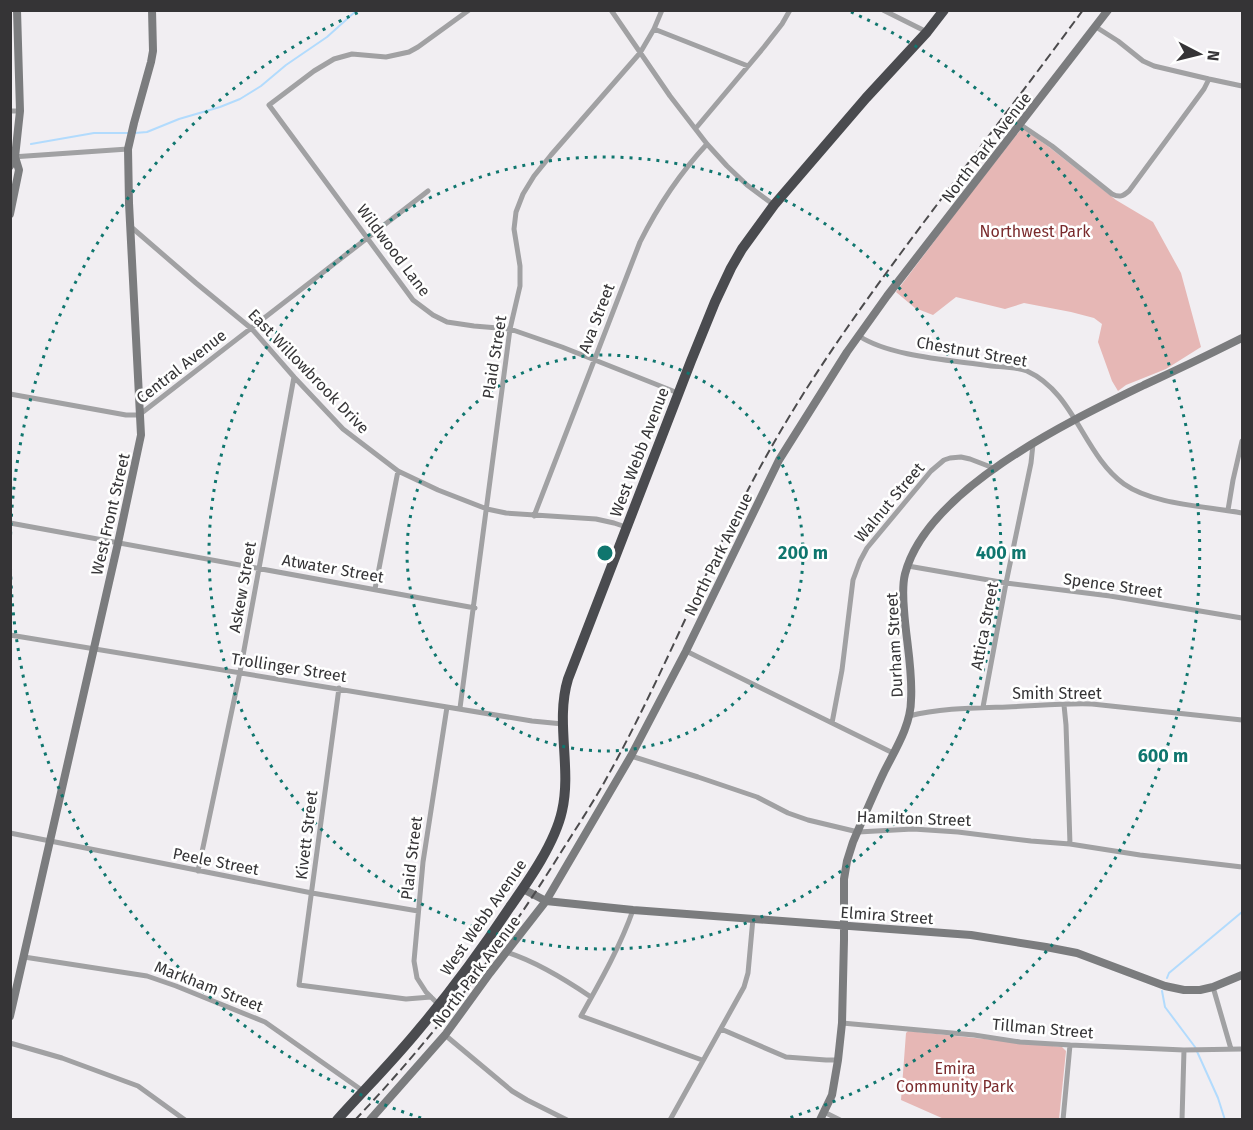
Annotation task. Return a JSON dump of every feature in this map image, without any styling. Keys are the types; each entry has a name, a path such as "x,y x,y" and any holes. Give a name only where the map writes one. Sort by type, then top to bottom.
{"highway":[{"name":"West Webb Avenue","path":"337,1119 386,1068 435,1001 499,923 551,842 558,826 565,790 563,701 568,679 678,393 725,280 742,249 774,205 944,10"}],"street":[{"path":"10,166 20,111 17,10"},
{"name":"West Front Street","path":"10,1017 141,435 130,226 129,145 153,51 153,10"},
{"name":"Wildwood Lane","path":"469,10 409,52 386,57 352,54 334,59 269,105 413,300 433,315 457,324 510,329 678,393"},
{"path":"611,10 707,144 747,185 774,205"},
{"name":"Plaid Street","path":"460,708 510,329 520,286 520,266 514,229 516,212 534,176 640,53 662,10"},
{"path":"696,128 782,24 790,10"},
{"path":"883,10 927,32"},
{"name":"North Park Avenue","path":"370,1119 445,1035 546,902 631,756 686,651 779,460 818,397 887,296 1108,10"},
{"path":"1096,27 1143,61 1163,69 1242,86"},
{"path":"654,29 748,66"},
{"path":"1021,125 1052,146 1112,194 1122,196 1130,191 1209,79"},
{"path":"10,111 20,111"},
{"name":"Ava Street","path":"534,516 640,242 661,204 707,144"},
{"path":"13,157 129,145"},
{"path":"10,214 19,170 13,157"},
{"name":"Central Avenue","path":"10,394 140,416 428,191"},
{"name":"East Willowbrook Drive","path":"130,226 252,329 343,429 398,471 487,509 534,516 596,519 626,527"},
{"name":"Chestnut Street","path":"859,336 879,346 906,353 1027,371 1046,382 1062,398 1104,463 1126,485 1155,498 1242,513"},
{"name":"Durham Street","path":"822,1116 832,1095 842,1023 844,899 849,853 909,716 911,704 903,596 905,575 911,555 937,518 957,499 1033,444 1075,420 1242,338"},
{"name":"Askew Street","path":"198,871 240,672 294,377"},
{"path":"1228,510 1242,441"},
{"name":"Attica Street","path":"983,707 1033,444"},
{"name":"Walnut Street","path":"832,723 842,670 853,580 867,548 931,471 944,460 961,457 996,469"},
{"path":"375,590 398,471"},
{"name":"Atwater Street","path":"10,523 475,608"},
{"name":"Spence Street","path":"908,566 1242,618"},
{"name":"Trollinger Street","path":"10,635 532,721 563,724"},
{"path":"686,651 893,753"},
{"name":"Kivett Street","path":"339,688 299,985 435,1001"},
{"name":"Smith Street","path":"909,716 983,707 1092,704 1242,720"},
{"path":"1064,705 1070,844"},
{"name":"Plaid Street","path":"435,1001 417,978 414,969 415,937 423,862 447,707"},
{"name":"Hamilton Street","path":"631,756 757,797 808,820 858,832 924,830 958,832 1242,867"},
{"name":"Peele Street","path":"10,834 312,894 418,911"},
{"name":"Elmira Street","path":"523,888 546,902 971,935 1077,953 1184,990 1213,987 1242,975"},
{"path":"633,910 616,950 581,1016 702,1060"},
{"path":"670,1119 746,982 753,918"},
{"path":"506,952 520,956 591,997"},
{"name":"Markham Street","path":"24,957 147,976 176,986 265,1022 363,1091"},
{"path":"1213,987 1231,1049"},
{"name":"Tillman Street","path":"842,1023 974,1035 1020,1042 1184,1050 1242,1049"},
{"path":"721,1029 786,1056 838,1060"},
{"path":"445,1035 512,1091 553,1117 567,1119"},
{"path":"10,1043 62,1058 138,1086 185,1119"},
{"path":"1063,1119 1070,1045"},
{"path":"1182,1119 1184,1050"},
{"path":"822,1116 840,1119"}],"green space":[{"name":"Northwest Park","path":"1022,128 1116,200 1153,222 1181,273 1201,347 1166,369 1126,385 1118,391 1098,342 1102,324 1094,318 1024,303 1005,309 956,297 933,315 915,308 896,292"},
{"name":"Emira Community Park","path":"908,1031 1062,1047 1066,1051 1059,1119 944,1119 901,1100"}],"waterway":[{"path":"135,133 147,132 240,99 327,37 357,10"},
{"path":"31,144 94,133 130,133"},
{"path":"1167,978 1169,973 1242,912"},
{"path":"1162,991 1165,1007 1195,1047 1218,1098 1225,1120"}],"railway":[{"path":"355,1120 384,1089 466,990 540,885 595,798 627,740 728,529 791,413 875,288 1083,10"}]}
